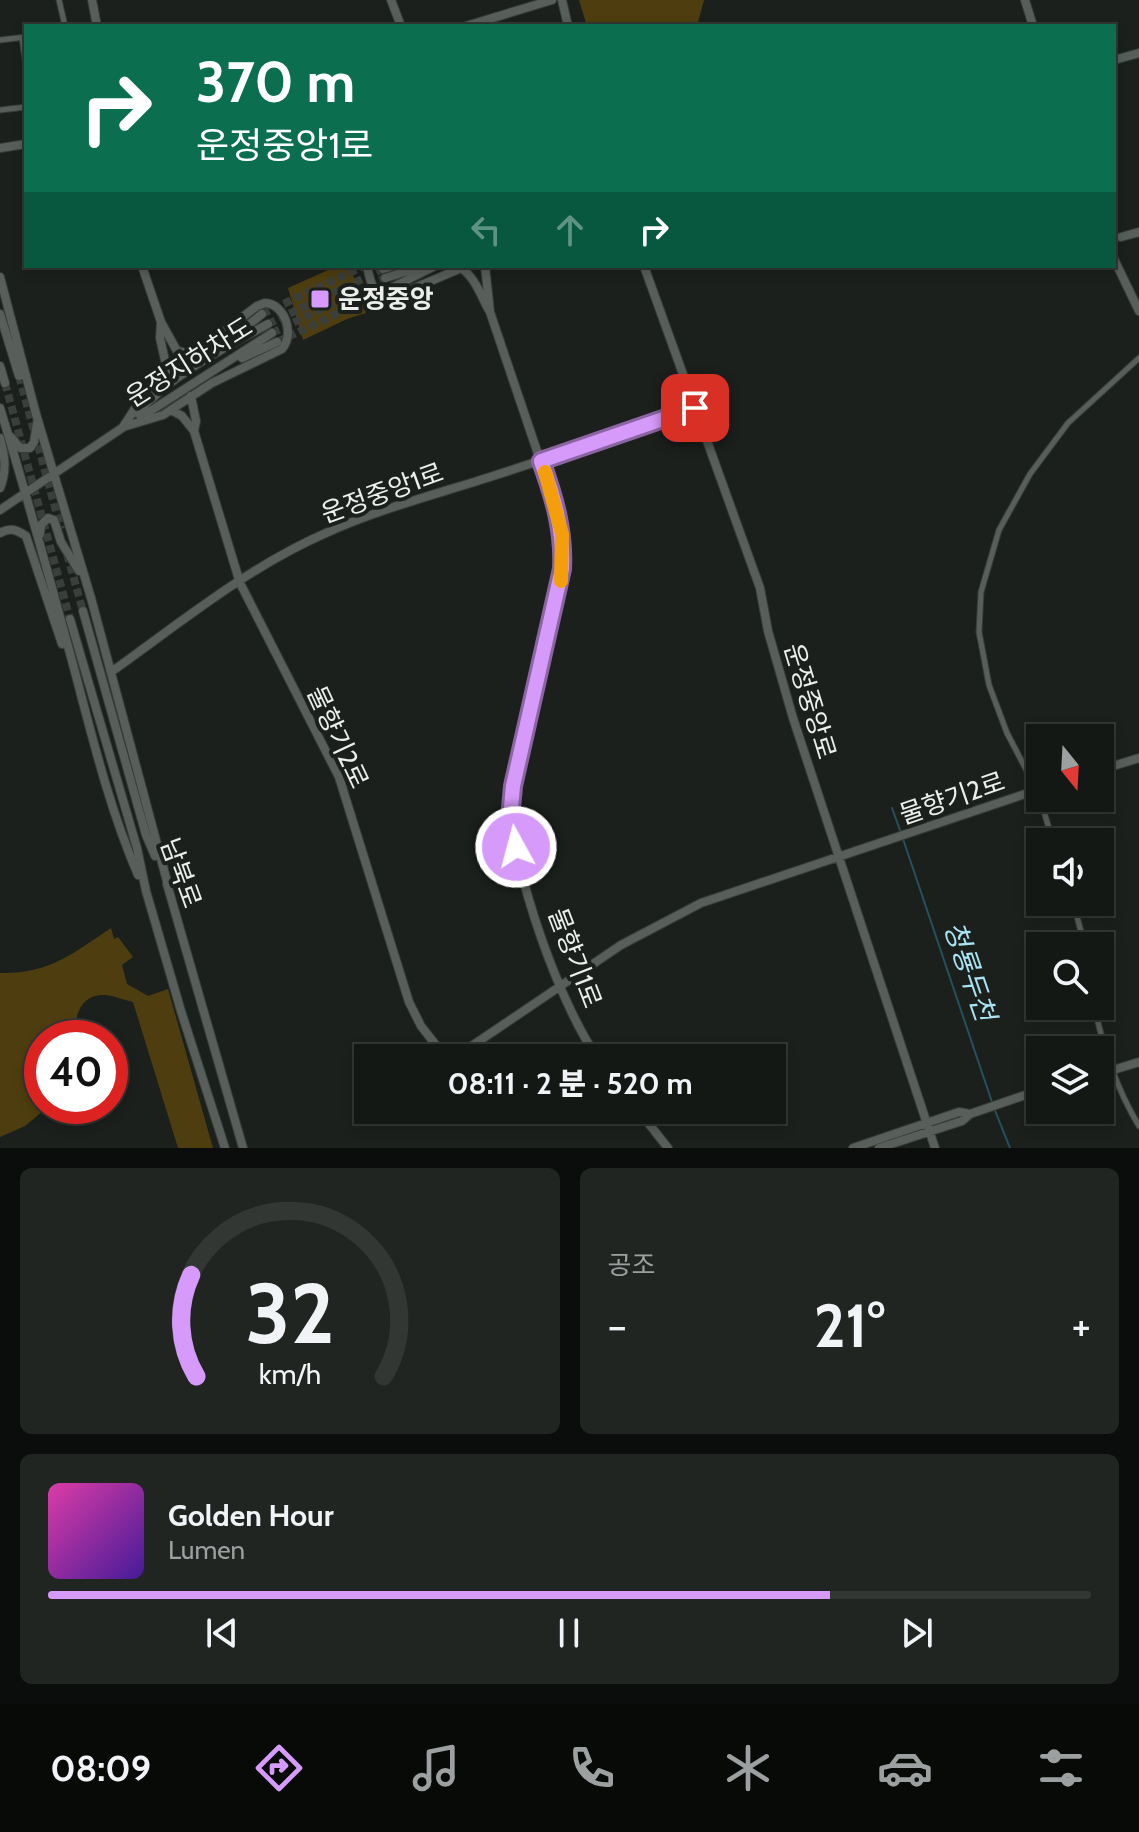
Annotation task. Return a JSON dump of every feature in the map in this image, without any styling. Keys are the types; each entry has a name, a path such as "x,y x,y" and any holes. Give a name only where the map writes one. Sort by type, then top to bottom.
{"street":[{"path":"59,0 65,24"},
{"path":"92,0 97,24"},
{"path":"391,0 400,24"},
{"path":"473,24 552,0"},
{"path":"562,0 568,24"},
{"path":"1025,0 1032,24"},
{"path":"0,40 24,38"},
{"path":"1116,59 1139,53"},
{"path":"0,110 24,107"},
{"path":"0,148 24,144"},
{"path":"1121,237 1139,232"},
{"path":"1116,263 1139,311"},
{"path":"143,268 161,322 177,351 193,355"},
{"path":"368,268 374,289 378,294 391,298 462,268"},
{"path":"391,268 384,274 414,268"},
{"path":"389,289 431,268"},
{"path":"465,268 472,275 490,312"},
{"path":"485,268 490,312"},
{"name":"운정중앙로","path":"645,268 760,588 768,631 793,718 935,1148"},
{"path":"0,277 36,414 89,589 168,885"},
{"path":"273,304 280,309 289,333 288,343 282,349 224,376 163,415 125,426 147,390 257,306 273,304"},
{"name":"물향기1로","path":"490,312 559,516 562,534 562,569 513,786 511,808 519,863 561,986 591,1044"},
{"path":"0,314 19,376"},
{"path":"0,510 125,426 152,397 262,314"},
{"path":"161,322 160,338 168,374"},
{"path":"210,355 268,324"},
{"name":"운정지하차도","path":"125,426 159,408 215,369 275,337"},
{"path":"1026,768 1007,733 989,685 979,632 981,592 999,530 1030,474 1068,423 1139,358"},
{"path":"0,366 5,383"},
{"name":"물향기2로","path":"191,396 196,421 194,431 240,583 339,777 409,1002 421,1026 435,1044"},
{"path":"0,408 5,459 0,488"},
{"name":"운정중앙1로","path":"111,672 292,550 362,517 541,461 695,408"},
{"path":"171,410 182,416 194,431"},
{"path":"4,436 20,448 30,448 37,430 36,414"},
{"path":"4,436 26,492 84,713 128,852 146,891"},
{"path":"39,540 41,525 48,518 54,520 61,542 89,589"},
{"path":"0,533 14,530 26,536 62,645 77,678"},
{"name":"남북로","path":"83,611 146,835 168,885 245,1148"},
{"name":"남북로","path":"70,619 137,848 146,891 223,1148"},
{"path":"1114,766 1139,758"},
{"name":"물향기2로","path":"475,1044 621,945 688,909 838,856 1026,797"},
{"path":"1114,1070 1139,1062"},
{"path":"1114,1076 1139,1126"},
{"path":"879,1148 959,1112 970,1114 1026,1094"},
{"path":"649,1124 668,1148"},
{"path":"853,1148 928,1127"}],"shaded area":[{"path":"579,0 704,0 698,24 586,24"},
{"path":"333,268 351,268 366,313 303,340 288,288"},
{"path":"111,928 114,939 118,937 133,957 122,965 127,984 148,996 168,989 213,1148 178,1148 133,1002 106,995 97,995 85,1002 77,1020 24,1020 24,1124 27,1124 0,1137 0,973 33,970 72,954"}],"waterway":[{"name":"청룡두천","path":"892,808 901,833"},
{"name":"청룡두천","path":"903,839 992,1102"},
{"name":"청룡두천","path":"994,1108 1010,1148"}],"tunnel":[{"path":"262,314 360,268"},
{"path":"268,324 383,269"},
{"path":"272,333 385,278"},
{"path":"277,342 385,291"},
{"path":"19,376 61,529"},
{"path":"5,383 70,619"},
{"path":"67,554 83,611"}],"slow traffic":[{"path":"545,472 562,534 561,581"}],"place":[{"name":"운정중앙","path":"320,299"}],"route":[{"path":"516,847 511,808 513,786 562,569 559,516 541,461 695,408"}]}
